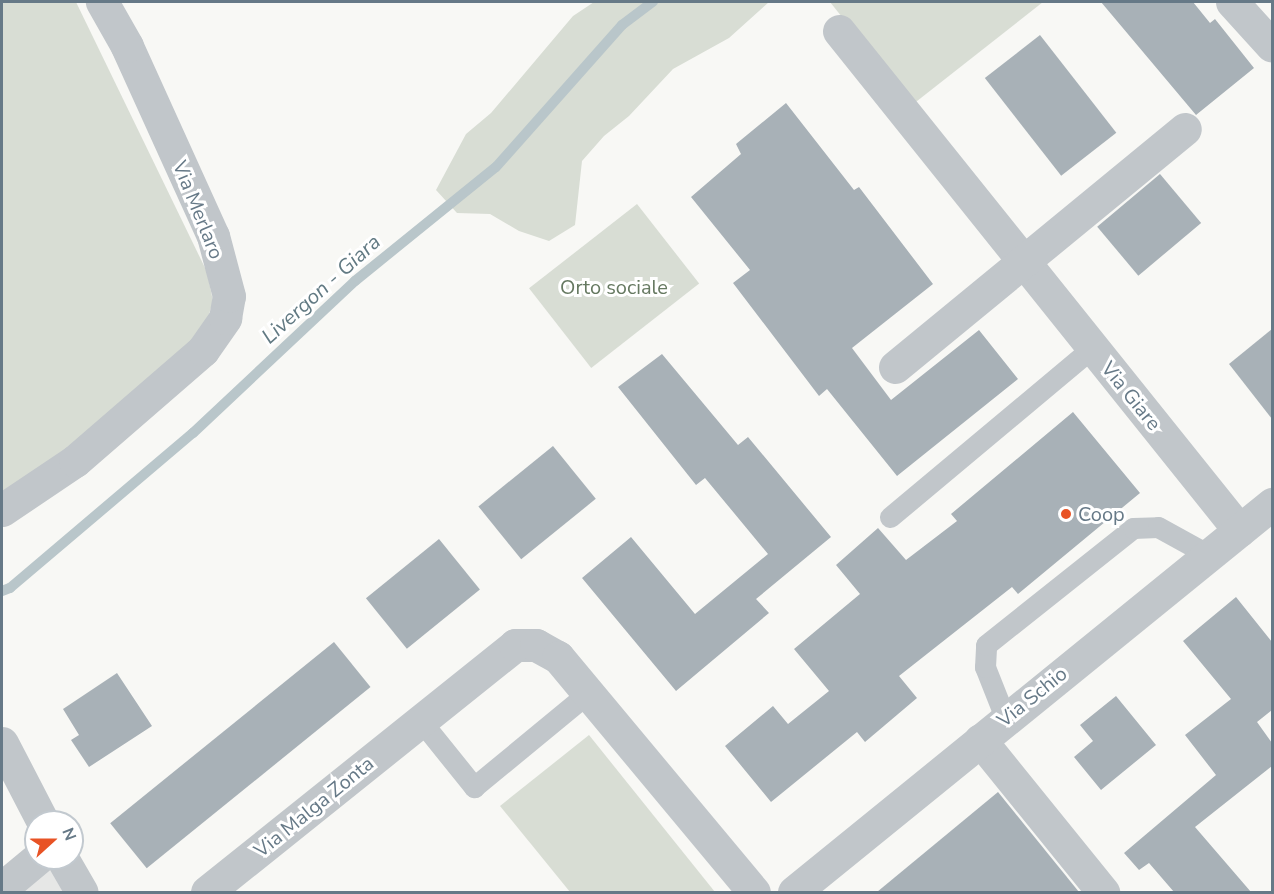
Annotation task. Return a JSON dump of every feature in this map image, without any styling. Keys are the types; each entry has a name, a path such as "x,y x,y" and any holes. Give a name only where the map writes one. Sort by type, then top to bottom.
{"street":[{"name":"Via Merlaro","path":"2,510 93,446 203,350 225,318 229,296 213,236 127,46 102,2"},
{"path":"1232,2 1272,46"},
{"name":"Via Giare","path":"839,32 1239,530"},
{"path":"895,367 1185,129"},
{"name":"Via Schio","path":"794,892 1272,504"},
{"name":"Via Malga Zonta","path":"207,892 515,645 536,645 558,657 754,892"},
{"path":"980,740 1103,892"},
{"path":"2,743 37,810"},
{"path":"2,888 24,870"},
{"path":"69,870 82,892"}],"lane":[{"path":"890,517 1092,348"},
{"path":"1006,720 985,667 986,645 1133,528 1158,527 1209,555"},
{"path":"421,721 474,787 587,694"}],"shaded area":[{"path":"34,870 58,870 70,892 2,892"}],"green space":[{"path":"2,2 76,2 207,272 213,301 207,321 187,348 69,451 2,496"},
{"path":"594,2 769,2 729,38 673,69 629,116 604,136 582,161 575,225 549,241 519,231 490,214 457,213 436,190 466,134 491,113 573,16"},
{"path":"830,2 1043,2 912,105"},
{"name":"Orto sociale","path":"637,204 699,284 591,368 529,288"},
{"path":"589,735 715,892 570,892 500,806"}],"building":[{"path":"1101,2 1193,2 1210,23 1215,19 1254,68 1196,115"},
{"path":"1040,35 1116,133 1061,176 985,78"},
{"path":"786,103 854,190 859,187 933,284 852,348 891,400 979,330 1018,379 897,476 827,389 819,396 733,283 750,270 691,197 741,154 736,144"},
{"path":"1160,174 1201,223 1138,276 1097,227"},
{"path":"1272,329 1272,419 1229,364"},
{"path":"662,354 738,445 748,437 831,537 756,599 769,613 676,691 582,578 631,537 695,614 768,554 705,478 696,485 618,387"},
{"path":"1073,412 1140,493 1018,594 1012,587 899,676 917,698 865,742 857,732 771,802 725,746 773,706 788,724 829,691 794,649 860,594 836,565 878,528 906,560 957,521 951,514"},
{"path":"553,446 596,499 521,559 478,506"},
{"path":"439,539 480,590 407,649 366,598"},
{"path":"1236,597 1272,642 1272,710 1257,722 1272,743 1272,766 1195,827 1251,892 1174,892 1149,863 1139,870 1124,853 1216,775 1185,735 1231,699 1183,641"},
{"path":"334,642 371,687 147,868 110,823"},
{"path":"117,673 152,726 89,767 71,740 79,735 63,709"},
{"path":"1116,696 1156,745 1101,790 1074,757 1093,741 1080,725"},
{"path":"998,792 1079,892 877,892"}],"waterway":[{"name":"Livergon - Giara","path":"2,591 10,588 193,433 355,281 496,167 622,25 653,2"}],"place":[{"name":"Coop","path":"1066,514"}]}
